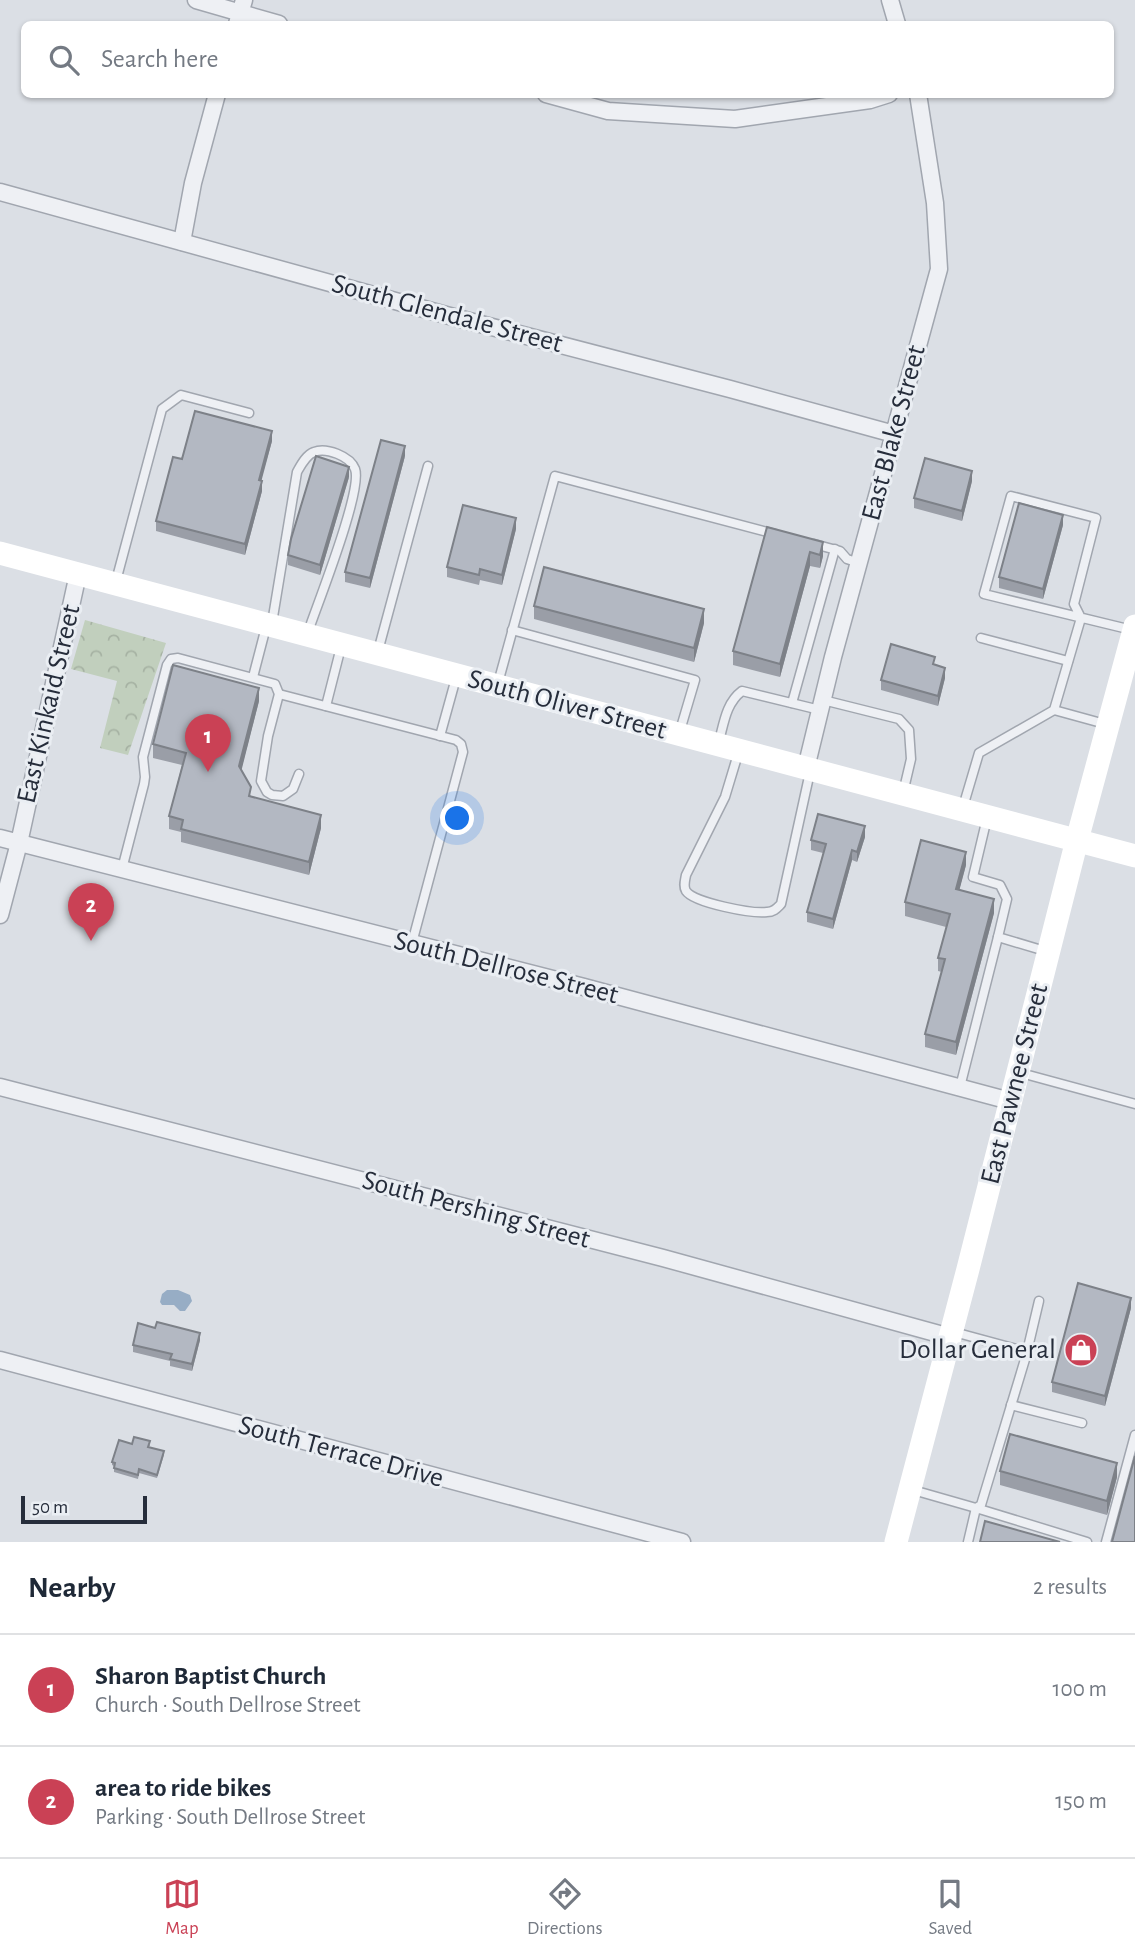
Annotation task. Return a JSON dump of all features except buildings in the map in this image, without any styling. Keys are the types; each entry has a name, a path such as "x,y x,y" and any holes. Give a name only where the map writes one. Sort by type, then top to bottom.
{"main road":[{"name":"South Oliver Street","path":"0,553 1135,856"},
{"name":"East Pawnee Street","path":"896,1542 1077,840 1108,725 1130,663 1134,628"}],"street":[{"path":"196,0 269,21"},
{"path":"890,0 897,21"},
{"path":"182,242 193,183 216,98"},
{"path":"561,98 608,111 735,119 876,98"},
{"name":"East Blake Street","path":"808,769 821,705 939,269 935,203 919,98"},
{"name":"South Glendale Street","path":"0,192 446,315 730,388 894,434"},
{"name":"East Kinkaid Street","path":"0,915 19,843 78,574"},
{"name":"South Dellrose Street","path":"0,838 412,943 1010,1101"},
{"name":"South Pershing Street","path":"0,1087 951,1334"},
{"name":"South Terrace Drive","path":"0,1360 682,1542"}],"lane":[{"path":"115,584 162,409 181,395 248,413"},
{"path":"253,677 270,625 297,472 308,456 316,451 326,451 343,456 351,462 356,470 357,485 306,635"},
{"path":"377,654 428,466"},
{"path":"497,686 555,476 782,535"},
{"path":"962,809 979,753 1054,710 1081,618 1074,604 1096,518 1010,496 984,594 1081,618 1134,628"},
{"path":"808,542 840,551 847,559 859,563"},
{"path":"792,703 835,549"},
{"path":"512,630 695,680 679,734"},
{"path":"981,638 1068,662"},
{"path":"326,706 342,645"},
{"path":"122,869 144,784 143,757 169,662 174,658 275,684 279,694 268,736 261,781 272,795 284,796 293,789 299,774"},
{"path":"440,736 457,675"},
{"path":"808,769 782,904 766,913 741,910 690,895 684,886 687,875 731,782 728,709 733,698 742,691 792,703 821,705 899,719 909,730 911,759 903,794"},
{"path":"279,694 460,742 463,752 412,943"},
{"path":"1054,710 1108,725"},
{"path":"960,1087 1007,899 1000,885 973,877 987,816"},
{"path":"998,937 1048,951"},
{"path":"1018,1072 1135,1104"},
{"path":"968,1542 976,1508 981,1505 1026,1356 1039,1301"},
{"path":"951,1334 1024,1351 1026,1356"},
{"path":"1011,1405 1082,1423"},
{"path":"1106,1542 1135,1435"},
{"path":"910,1489 1087,1542"}],"green space":[{"path":"85,620 166,643 128,755 100,748 117,681 71,669"}],"water":[{"path":"167,1290 178,1290 190,1295 192,1301 185,1311 180,1311 174,1305 162,1305 162,1294"}],"place":[{"name":"Sharon Baptist Church","path":"208,772"},
{"name":"area to ride bikes","path":"91,941"},
{"name":"Dollar General","path":"1081,1350"}]}
